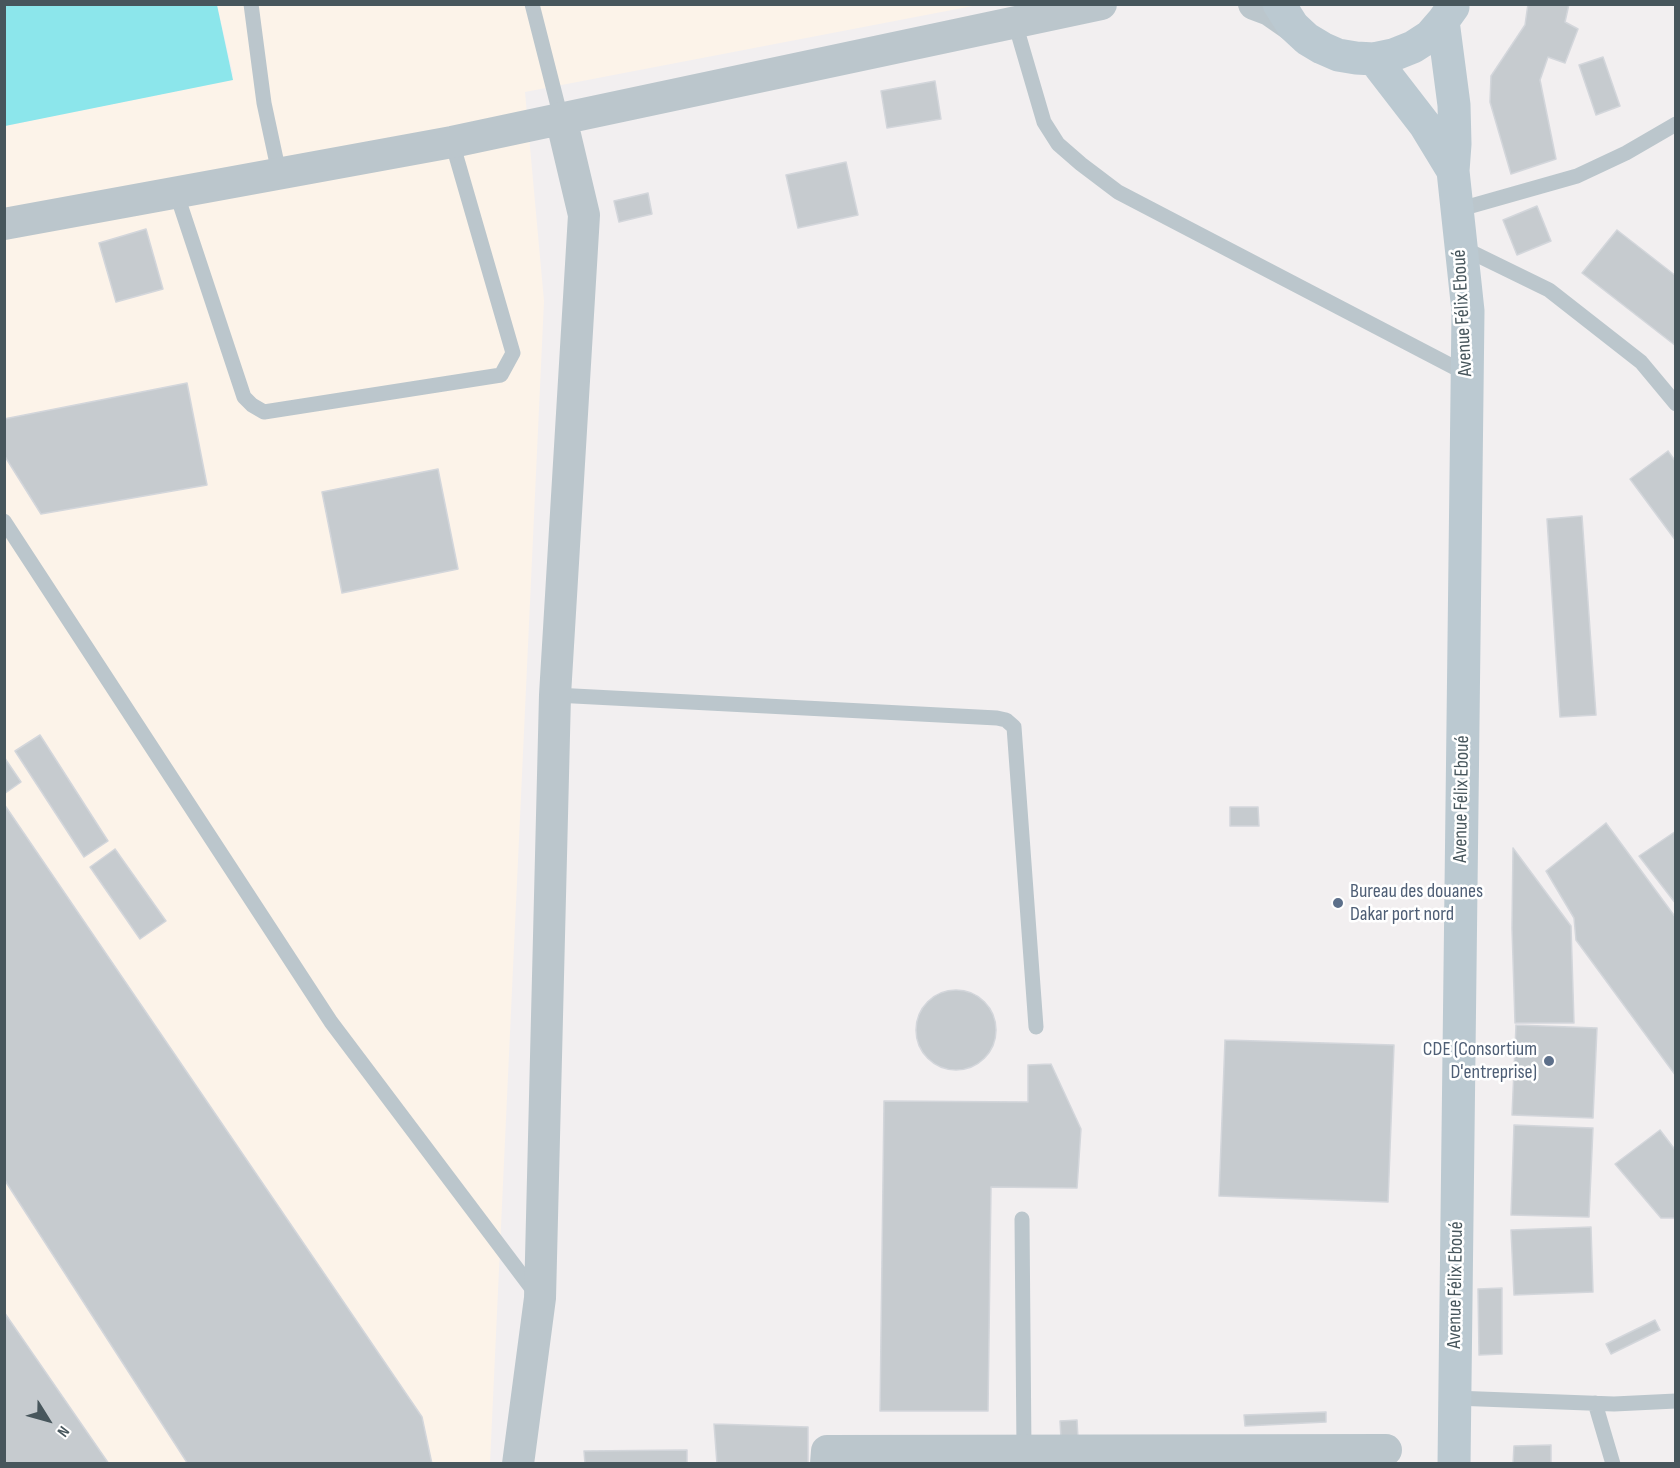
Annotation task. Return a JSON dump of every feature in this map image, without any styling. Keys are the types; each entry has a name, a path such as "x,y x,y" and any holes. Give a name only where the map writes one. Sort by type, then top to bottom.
{"street":[{"path":"4,224 452,142 1101,4"},
{"path":"1254,4 1286,15 1307,39 1330,52 1356,58 1374,59 1394,55 1413,47 1430,36 1448,13"},
{"name":"Avenue Félix Eboué","path":"1448,13 1454,105 1453,171 1468,311 1454,1464"},
{"name":"Avenue Félix Eboué","path":"1374,59 1425,125 1453,171"},
{"path":"518,1464 540,1298 555,695 584,215 561,118"},
{"path":"826,1464 827,1451 1386,1450"}],"lane":[{"path":"251,4 264,103 279,173"},
{"path":"532,4 561,118"},
{"path":"1015,23 1044,122 1058,144 1081,164 1118,192 1467,374"},
{"path":"1457,210 1577,176 1626,153 1676,124"},
{"path":"176,192 244,398 264,412 501,375 513,353 452,142"},
{"path":"1461,247 1549,290 1641,362 1676,404"},
{"path":"4,520 331,1022 540,1298"},
{"path":"555,695 1006,720 1014,727 1036,1027"},
{"path":"1022,1219 1024,1451"},
{"path":"1455,1398 1595,1403 1676,1401"},
{"path":"1595,1403 1614,1464"}],"shaded area":[{"path":"217,5 978,5 525,92 544,301 490,1463 5,1464 5,126 232,80 233,74"}],"water":[{"path":"5,4 217,5 233,80 5,126"}],"building":[{"path":"1528,4 1569,4 1565,22 1578,29 1565,63 1548,57 1540,80 1556,159 1511,174 1490,102 1491,76 1525,25"},
{"path":"1603,57 1620,106 1596,115 1579,65"},
{"path":"935,81 941,119 887,128 881,91"},
{"path":"846,162 858,215 798,228 786,175"},
{"path":"648,193 652,214 619,222 614,201"},
{"path":"1537,206 1551,241 1517,255 1503,220"},
{"path":"146,229 163,289 116,302 99,243"},
{"path":"1617,230 1676,276 1676,346 1582,273"},
{"path":"187,383 207,485 41,514 4,455 4,419"},
{"path":"1668,451 1676,462 1676,541 1630,479"},
{"path":"438,469 458,569 342,593 322,492"},
{"path":"1582,516 1596,715 1560,717 1547,519"},
{"path":"40,735 108,841 84,857 15,751"},
{"path":"4,757 21,782 4,794"},
{"path":"4,804 422,1417 432,1464 188,1464 4,1179"},
{"path":"1230,807 1258,807 1259,826 1230,826"},
{"path":"1606,823 1676,918 1676,1076 1576,940 1574,918 1546,871"},
{"path":"1676,831 1676,904 1639,856"},
{"path":"1513,848 1571,926 1574,1023 1515,1023 1512,928"},
{"path":"115,849 166,921 140,939 90,867"},
{"path":"948,990 964,990 985,1001 996,1022 996,1038 985,1059 964,1070 948,1070 934,1064 922,1052 916,1038 916,1022 922,1008 934,996"},
{"path":"1516,1025 1597,1028 1593,1118 1512,1115"},
{"path":"1225,1040 1394,1045 1388,1202 1219,1196"},
{"path":"1051,1064 1081,1129 1077,1188 991,1187 988,1411 880,1411 884,1101 1028,1102 1028,1065"},
{"path":"1514,1125 1593,1128 1589,1217 1511,1215"},
{"path":"1660,1130 1676,1151 1676,1218 1661,1218 1615,1164"},
{"path":"1591,1227 1593,1292 1514,1295 1511,1230"},
{"path":"1502,1288 1502,1354 1479,1355 1478,1289"},
{"path":"4,1312 109,1464 4,1464"},
{"path":"1655,1320 1660,1330 1611,1354 1606,1344"},
{"path":"1326,1412 1326,1422 1245,1426 1244,1415"},
{"path":"1077,1420 1078,1439 1061,1439 1060,1421"},
{"path":"714,1424 808,1427 808,1464 717,1464"},
{"path":"1551,1445 1551,1464 1513,1464 1514,1446"},
{"path":"687,1450 687,1464 585,1464 584,1451"}],"place":[{"name":"Bureau des douanes Dakar port nord","path":"1338,903"},
{"name":"CDE (Consortium D'entreprise)","path":"1549,1061"}]}
